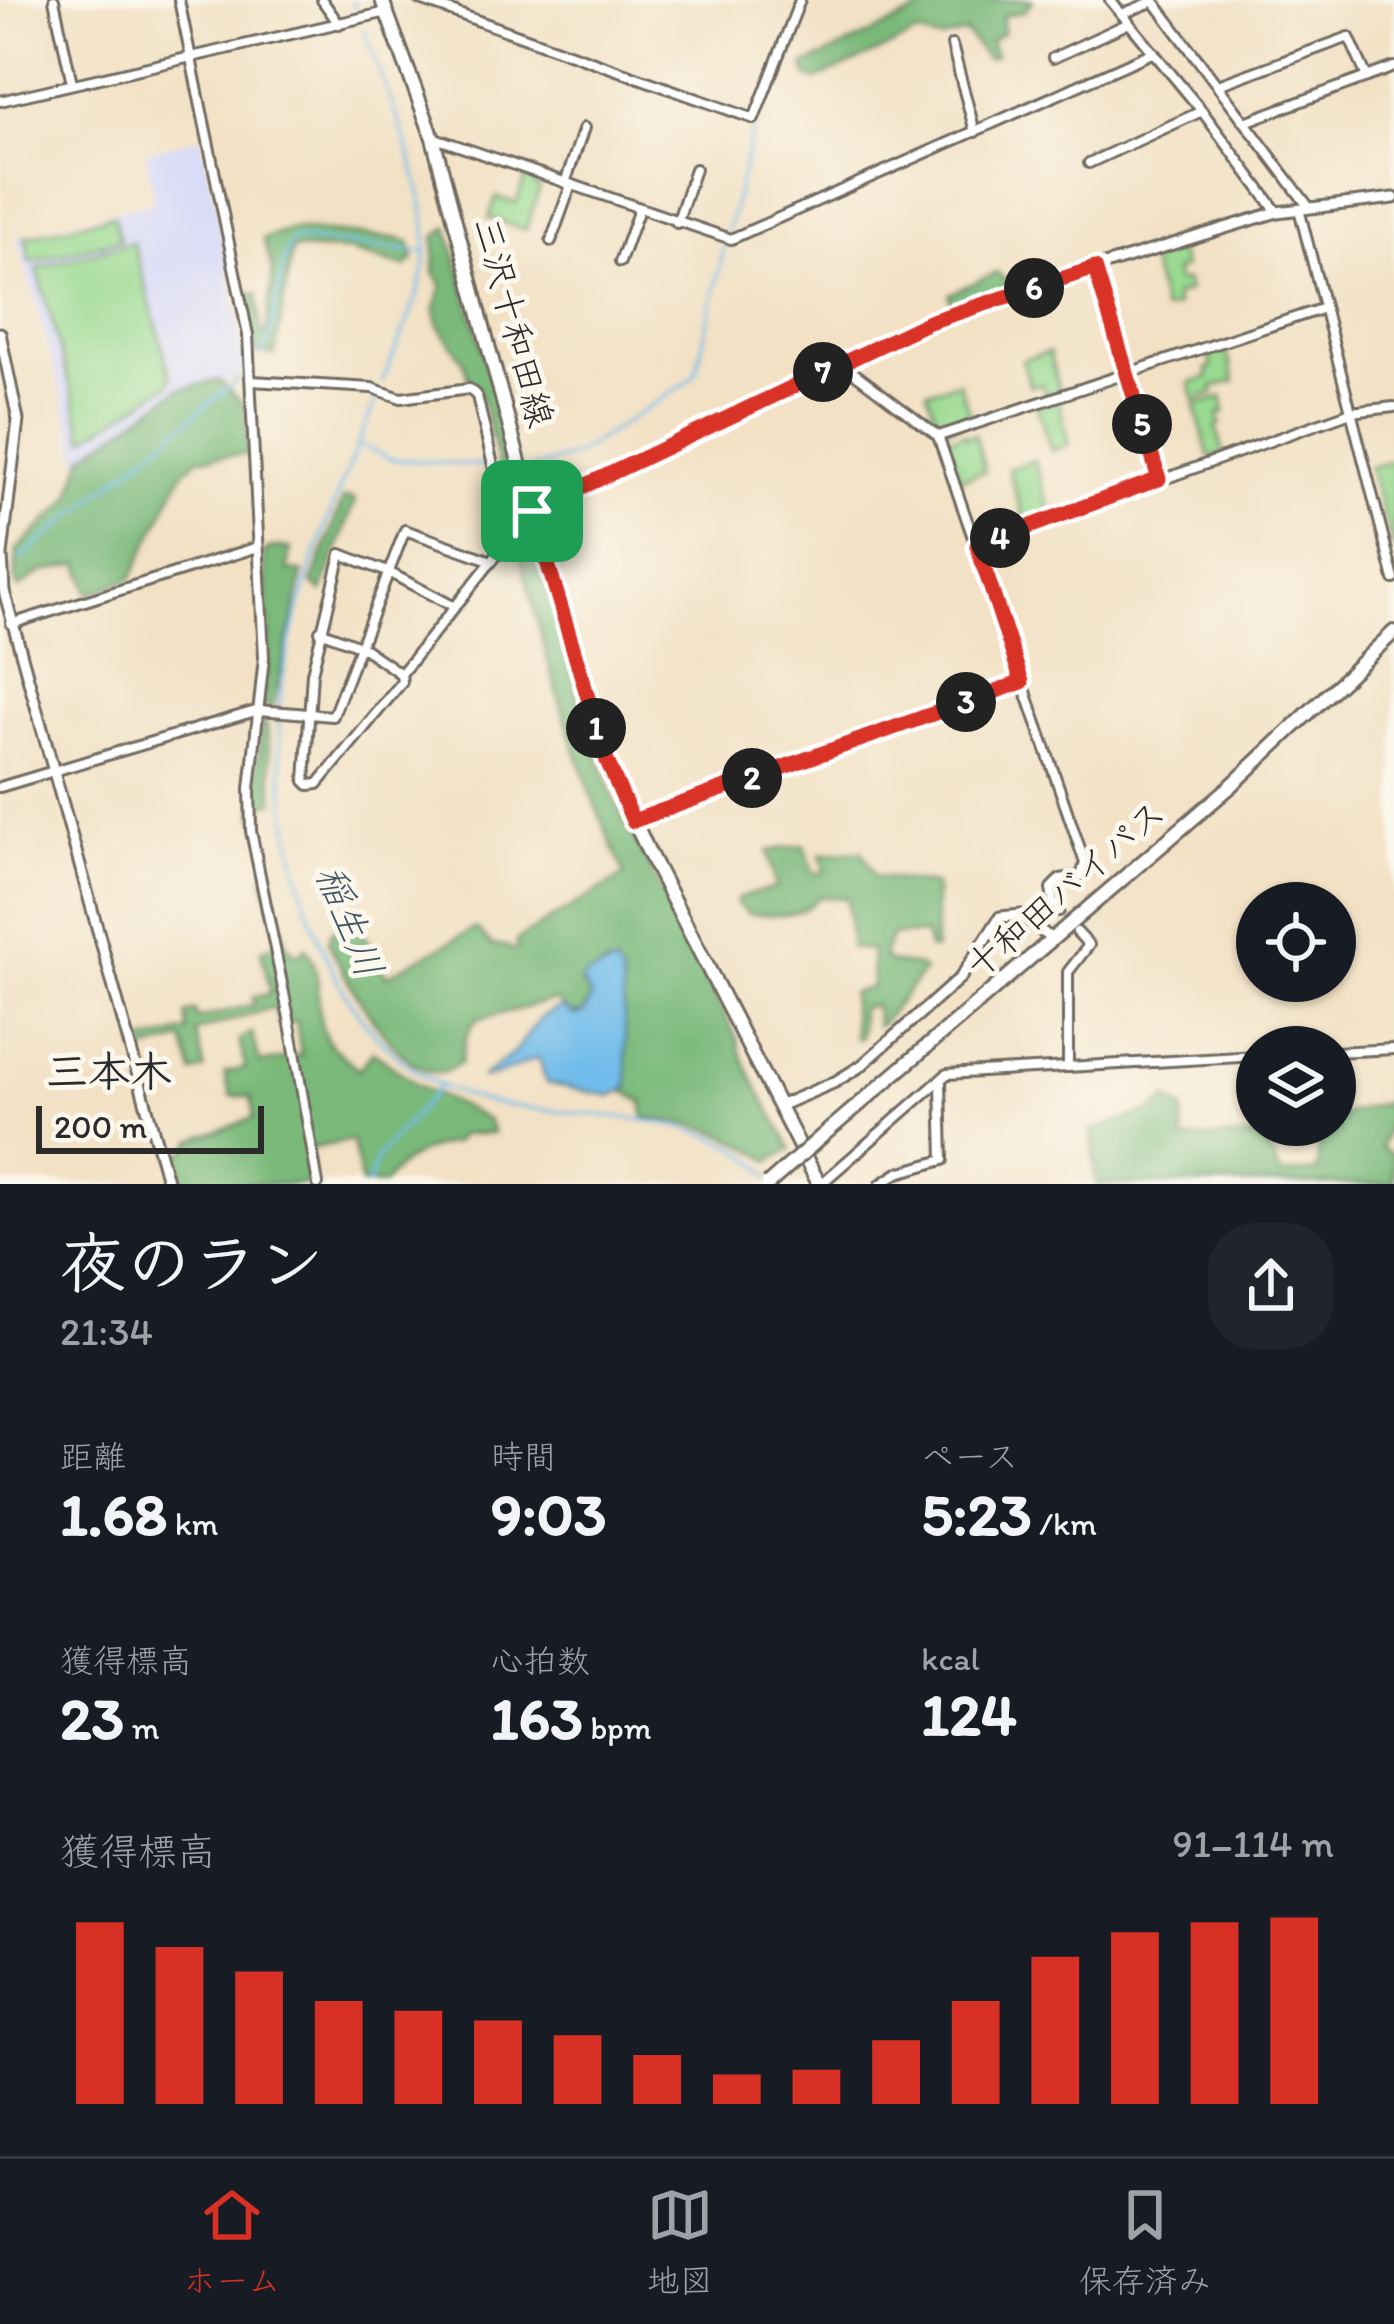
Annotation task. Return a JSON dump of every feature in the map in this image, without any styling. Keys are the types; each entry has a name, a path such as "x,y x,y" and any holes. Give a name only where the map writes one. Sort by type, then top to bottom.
{"main road":[{"name":"三沢十和田線","path":"384,6 434,138 532,511 607,761 633,821 820,1184"},
{"name":"十和田バイパス","path":"768,1184 1231,786 1394,632"}],"street":[{"path":"54,0 71,83"},
{"path":"178,0 245,317 264,657 250,831 290,1018 318,1184"},
{"path":"322,0 339,24"},
{"path":"421,0 754,119 796,1"},
{"path":"1110,0 1202,111 1276,212"},
{"path":"1122,14 1154,0 1303,207 1324,308 1394,579"},
{"path":"0,101 339,24 384,6"},
{"path":"1053,58 1129,23"},
{"path":"1218,85 1349,37 1367,77"},
{"path":"952,45 975,132"},
{"path":"434,138 731,239 1154,52"},
{"path":"1245,122 1394,67"},
{"path":"1089,164 1202,111"},
{"path":"551,241 584,128"},
{"path":"677,223 695,169"},
{"path":"532,511 929,322 1276,212 1394,198"},
{"path":"620,262 639,209"},
{"path":"1095,268 1159,479"},
{"path":"938,436 1324,308"},
{"path":"0,333 19,419 2,555 11,624 168,1184"},
{"path":"841,363 938,436 1085,863 1081,875 1060,879 1051,889 1059,911"},
{"path":"251,381 372,388 401,398 470,389 475,392 507,526 507,536 492,561 401,674 402,682 314,786 305,782 308,713 320,631 340,554 390,573 453,606"},
{"path":"977,546 1351,412 1394,406"},
{"path":"0,787 259,710 336,714 405,530 492,561"},
{"path":"11,624 258,547"},
{"path":"320,631 362,646 401,674"},
{"path":"633,821 1022,682"},
{"path":"779,1106 861,1066 961,977 1000,917 1022,915 1051,939"},
{"path":"1068,1066 1068,972 1089,945 1077,932"},
{"path":"1356,1051 1394,1049"},
{"path":"820,1184 947,1074 1236,1057"},
{"path":"880,1184 898,1173 944,1160 941,1082"}],"shaded area":[{"path":"201,137 245,370 93,471 81,463 17,237 154,202 146,152"}],"green space":[{"path":"942,0 1033,0 1025,11 1003,16 1003,33 990,41 995,56 987,59 966,33 939,40 918,34 816,80 807,77 804,66"},
{"path":"526,175 536,178 534,185 540,187 526,230 489,218 496,197 516,203"},
{"path":"114,215 120,240 31,262 25,237"},
{"path":"448,227 584,717 615,801 791,1149 770,1161 710,1130 644,1117 643,1102 624,1091 628,1088 607,965 581,981 591,998 584,1013 570,1014 555,1000 476,1020 466,1036 461,1062 445,1072 428,1071 410,1061 375,1023 328,941 332,931 356,920 386,976 476,928 492,945 517,949 517,940 625,875 559,697 480,391 470,384 463,361 439,326 435,311 442,284 434,273 435,237"},
{"path":"293,229 395,238 410,242 414,260 405,267 349,251 292,249 275,355 255,352 246,293 257,294 261,333 266,334 273,271 263,239"},
{"path":"133,242 171,378 168,385 85,439 37,268"},
{"path":"1178,248 1183,268 1174,272 1177,282 1186,281 1188,291 1174,296 1176,307 1163,310 1149,258"},
{"path":"996,273 1004,278 1007,293 952,308 949,294"},
{"path":"1225,346 1235,381 1213,387 1214,393 1195,401 1190,383 1209,377 1208,353"},
{"path":"1049,352 1059,391 1045,395 1042,384 1030,386 1022,360"},
{"path":"219,380 244,405 248,454 198,458 182,474 131,579 89,594 80,564 42,572 19,588 15,582 17,550 70,499 84,456 178,390"},
{"path":"959,382 970,415 959,420 959,425 941,430 927,391"},
{"path":"1222,397 1225,412 1218,415 1221,424 1216,427 1224,454 1209,457 1195,406"},
{"path":"1059,399 1069,445 1051,451 1037,406"},
{"path":"964,433 967,437 975,434 985,471 960,479 947,439"},
{"path":"1034,460 1048,514 1025,522 1008,469"},
{"path":"1394,461 1394,551 1369,467"},
{"path":"343,499 355,500 322,592 312,584"},
{"path":"279,547 291,549 288,570 303,573 273,707 263,706 269,643 264,553"},
{"path":"261,724 267,725 274,802 264,803 262,818 254,817"},
{"path":"804,845 814,874 825,871 821,854 862,851 875,876 935,885 935,949 929,949 925,934 892,935 883,955 889,962 924,971 881,1024 876,1026 875,1005 861,1008 860,1038 854,1038 851,993 872,987 871,950 851,948 847,898 819,897 803,910 778,915 748,914 736,903 740,897 776,888 768,851"},
{"path":"268,874 286,943 295,954 305,947 311,958 321,1023 330,1044 359,1069 373,1051 416,1084 488,1120 493,1133 459,1135 455,1143 424,1151 397,1168 384,1184 361,1184 352,1140 309,1149 313,1184 179,1184 171,1155 186,1151 193,1140 254,1118 251,1097 231,1096 224,1073 246,1068 239,1040 252,1033 260,1063 301,1055 296,1021 279,1024 274,1007 196,1032 205,1070 193,1073 183,1040 139,1053 136,1044 188,1031 186,1014 195,1011 198,1019 254,1004 253,997 271,993 261,951 279,942 264,878"},
{"path":"1168,1099 1183,1109 1183,1140 1236,1137 1236,1146 1268,1146 1281,1175 1318,1171 1318,1146 1356,1146 1356,1110 1384,1103 1391,1114 1381,1148 1394,1156 1394,1184 1096,1184 1092,1130 1152,1111"}],"water":[{"path":"615,964 622,976 628,1088 611,1096 546,1083 539,1058 482,1077 514,1053 540,1018 561,1007 575,1016 584,1013 591,998 581,980"}],"waterway":[{"name":"稲生川","path":"352,0 356,11"},
{"name":"稲生川","path":"364,30 405,140 426,225 420,285 382,382"},
{"path":"727,234 755,122"},
{"path":"260,356 270,338 286,252 294,239 425,252"},
{"path":"528,470 575,455 696,373 725,244"},
{"path":"20,559 241,377"},
{"name":"稲生川","path":"377,398 309,574 289,646 279,709 291,839 318,936 339,982 366,1023 399,1058 440,1085 489,1102 680,1127 716,1138 747,1155 770,1178"},
{"path":"359,445 391,459 489,466"},
{"path":"498,467 519,469"},
{"path":"368,1184 377,1157 440,1086"}],"district":[{"name":"三本木","path":"109,1071"}],"route":[{"path":"1095,268 1159,479 977,546 1022,682 633,821 607,761 532,511 929,322 1095,268"}]}
